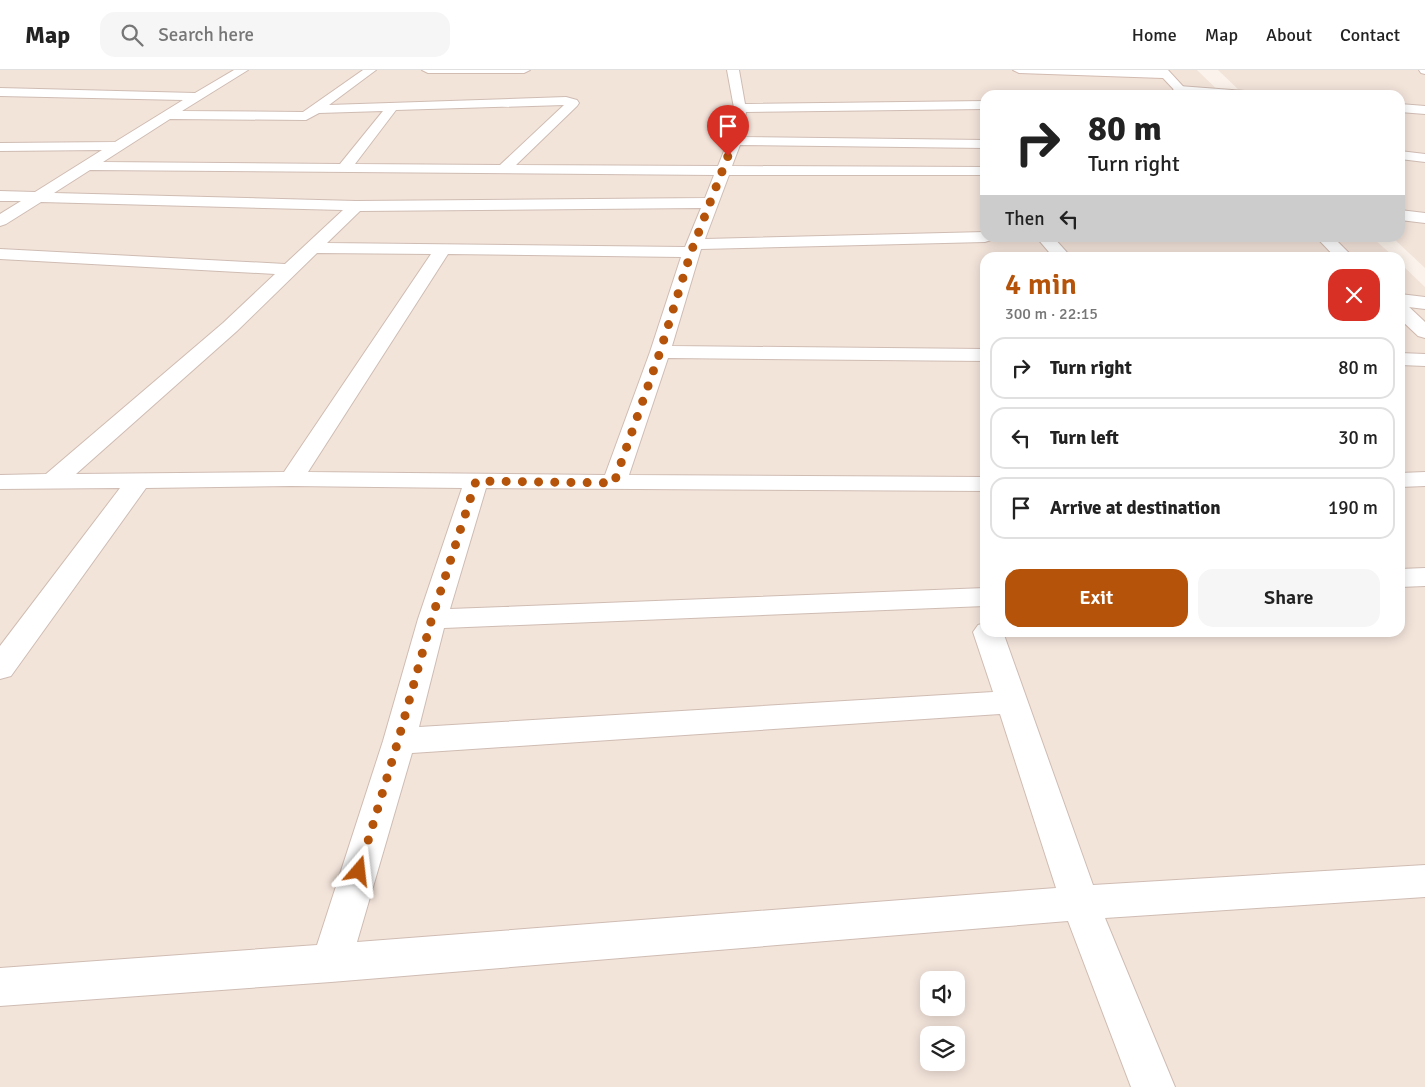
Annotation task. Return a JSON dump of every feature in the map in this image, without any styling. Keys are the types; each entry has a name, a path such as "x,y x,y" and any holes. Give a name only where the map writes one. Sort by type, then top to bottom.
{"street":[{"path":"0,221 167,115 242,70"},
{"path":"167,115 301,117 310,115 370,70"},
{"path":"428,70 524,70"},
{"path":"614,483 660,352 693,248 735,141 740,108 733,70"},
{"path":"1019,70 1164,72 1180,90"},
{"path":"0,92 196,97"},
{"path":"318,109 566,101 573,103 505,168"},
{"path":"740,108 980,105"},
{"path":"344,167 392,107"},
{"path":"1405,108 1425,110"},
{"path":"735,141 980,144"},
{"path":"0,147 119,146"},
{"path":"1405,156 1425,158"},
{"path":"88,166 980,171"},
{"path":"0,196 356,206 710,203"},
{"path":"52,482 182,370 356,206"},
{"path":"1405,216 1425,218"},
{"path":"313,248 693,248 980,237"},
{"path":"1049,242 1058,252"},
{"path":"1329,242 1340,252"},
{"path":"291,479 444,249"},
{"path":"0,254 290,270"},
{"path":"1405,301 1425,303"},
{"path":"1405,314 1425,332"},
{"path":"660,352 980,355"},
{"path":"1405,359 1425,360"},
{"path":"0,482 291,479 614,483 980,484"},
{"path":"0,668 8,645 139,480"},
{"path":"1405,480 1425,480"},
{"path":"332,963 398,741 432,618 476,481"},
{"path":"1405,578 1425,577"},
{"path":"432,618 980,597"},
{"path":"990,637 1080,903 1153,1087"},
{"path":"398,741 1012,702"},
{"path":"0,987 332,963 1080,903 1425,881"}],"shaded area":[{"path":"0,70 1197,70 1218,90 980,90 980,242 1377,242 1388,252 980,252 980,637 1405,637 1405,268 1425,287 1425,1087 0,1087"},
{"path":"1218,70 1425,70 1425,268 1397,242 1405,242 1405,90 1239,90"}],"route":[{"path":"359,871 432,618 476,481 614,483 660,352 691,252 728,156"}]}
